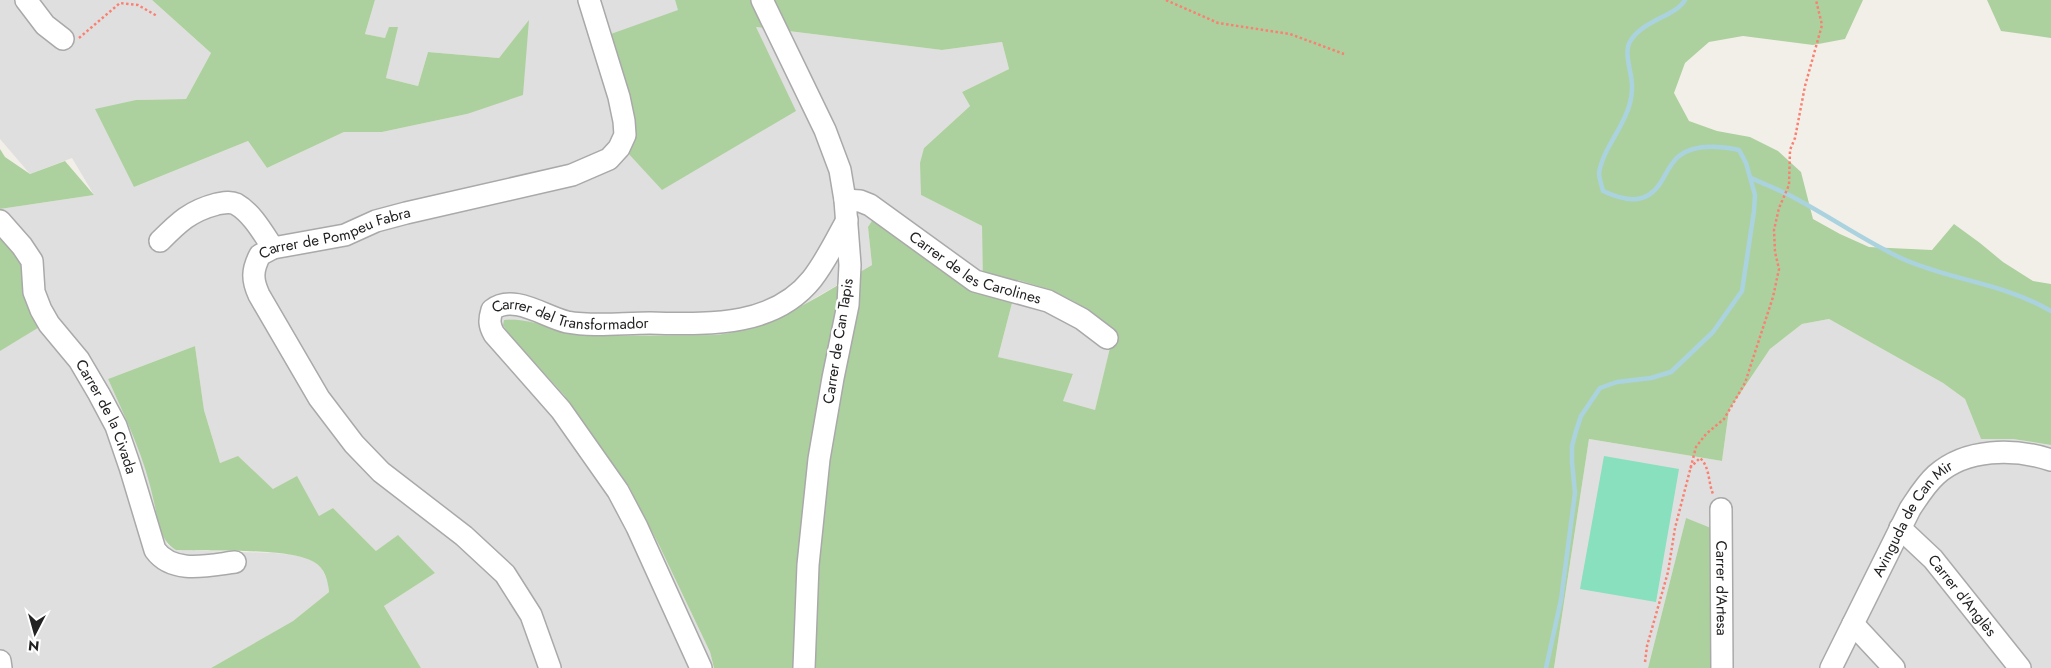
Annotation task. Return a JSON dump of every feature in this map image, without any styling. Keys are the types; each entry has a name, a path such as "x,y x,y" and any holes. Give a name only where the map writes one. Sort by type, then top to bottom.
{"street":[{"path":"26,0 45,25 63,40"},
{"name":"Carrer de Pompeu Fabra","path":"550,668 531,615 505,574 464,536 381,472 354,444 319,398 254,283 253,274 260,255 273,248 345,235 376,221 406,213 572,175 609,159 619,148 625,135 624,122 619,97 588,0"},
{"name":"Carrer de Can Tapis","path":"762,0 825,130 840,170 846,210 850,265 848,305 819,459 808,565 804,668"},
{"name":"Carrer de les Carolines","path":"846,210 860,201 870,205 974,281 1048,301 1082,319 1107,338"},
{"path":"160,241 190,214 215,205 231,202 240,207 252,219 273,248"},
{"name":"Carrer del Transformador","path":"701,668 637,527 618,491 561,410 494,334 490,326 492,310 504,304 524,307 550,317 581,324 703,323 751,317 768,312 800,290 812,278 846,210"},
{"name":"Carrer de la Civada","path":"0,221 22,246 32,261 34,292 40,310 49,324 79,360 116,426 155,550 169,562 184,566 235,562"},
{"name":"Avinguda de Can Mir","path":"1831,668 1910,509 1926,485 1937,474 1955,461 1980,454 2000,452 2051,460"},
{"name":"Carrer d'Artesa","path":"1721,508 1722,668"},
{"name":"Carrer d'Anglès","path":"1900,528 1933,559 2020,668"},
{"path":"1853,624 1894,668"},
{"path":"0,661 1,668"}],"path":[{"path":"1166,0 1218,23 1290,34 1344,54"},
{"path":"1645,662 1647,646 1668,572 1670,548 1696,447 1706,434 1724,419 1745,383 1773,297 1779,269 1775,252 1774,230 1779,208 1789,185 1790,150 1795,138 1805,86 1822,24 1816,0"},
{"path":"63,40 79,38 120,3 138,4 157,16"},
{"path":"1689,469 1700,458 1704,461 1711,492 1721,508"}],"shaded area":[{"path":"0,0 152,0 211,53 186,99 136,100 134,187 248,141 267,168 344,132 382,132 467,114 529,21 499,58 428,52 418,86 386,78 397,27 385,38 365,34 375,0 675,0 679,10 756,27 942,50 1002,42 1009,69 962,92 970,106 924,148 921,195 982,226 983,293 868,227 872,265 769,322 736,333 716,335 590,336 575,335 510,319 508,333 564,395 628,485 710,652 714,668 421,668 384,606 435,573 376,551 333,508 319,517 273,489 238,457 220,463 204,410 195,346 108,379 137,442 167,544 176,550 275,553 301,556 316,562 322,569 328,582 329,592 293,621 211,668 0,668 0,209 94,195 72,158 30,174 0,139"},
{"path":"1018,280 1051,290 1075,302 1114,331 1095,411 1062,401 1073,375 998,357"},
{"path":"1829,319 1943,383 1965,399 1981,439 2013,439 2051,445 2051,668 1712,668 1686,518 1648,668 1554,668 1589,439 1722,461 1729,410 1770,349 1802,324"}],"green space":[{"path":"152,0 375,0 365,34 385,38 389,27 398,27 386,78 418,86 428,52 499,58 529,20 523,95 467,114 382,132 344,132 267,168 248,141 134,187 95,109 136,100 186,99 211,53"},
{"path":"675,0 1863,0 1845,39 1813,45 1743,36 1709,42 1685,63 1674,93 1689,121 1717,131 1750,137 1778,151 1801,172 1813,219 1840,234 1869,247 1932,250 1954,224 2003,262 2033,281 2051,284 2051,445 2013,439 1981,439 1965,399 1943,383 1829,319 1802,324 1770,349 1729,410 1722,461 1589,439 1554,668 714,668 710,652 628,485 564,395 508,333 503,325 504,320 513,319 535,323 590,336 716,335 737,331 777,318 816,298 872,265 868,227 872,221 878,221 983,293 982,226 921,195 920,163 924,148 970,106 962,92 1009,69 1002,42 942,50 756,27 796,111 662,190 627,152 608,35 678,10","holes":["1018,280 1051,290 1075,302 1114,331 1095,410 1063,401 1073,374 998,357"]},
{"path":"1987,0 2051,0 2051,38 2001,31"},
{"path":"0,149 5,157 30,174 65,161 94,195 0,209"},
{"path":"0,233 21,258 41,326 0,351"},
{"path":"195,346 204,410 220,463 238,456 273,489 297,476 319,516 333,508 376,551 398,535 435,573 384,606 421,668 211,668 293,621 329,592 327,579 321,568 314,562 302,557 268,552 176,550 166,541 158,522 140,454 108,379"},
{"path":"1604,456 1679,469 1656,602 1580,589"},
{"path":"1686,518 1711,528 1712,668 1648,668"}],"waterway":[{"path":"1546,668 1561,600 1575,493 1572,446 1581,416 1600,388 1617,382 1651,378 1671,372 1713,332 1742,291 1755,195 1746,163 1739,150 1724,147 1700,147 1685,152 1674,161 1655,190 1642,198 1627,199 1603,191 1599,178 1601,164 1627,112 1632,92 1628,45 1637,33 1675,10 1685,0"},
{"path":"1751,178 1789,195 1903,259 2015,294 2051,311"}]}
